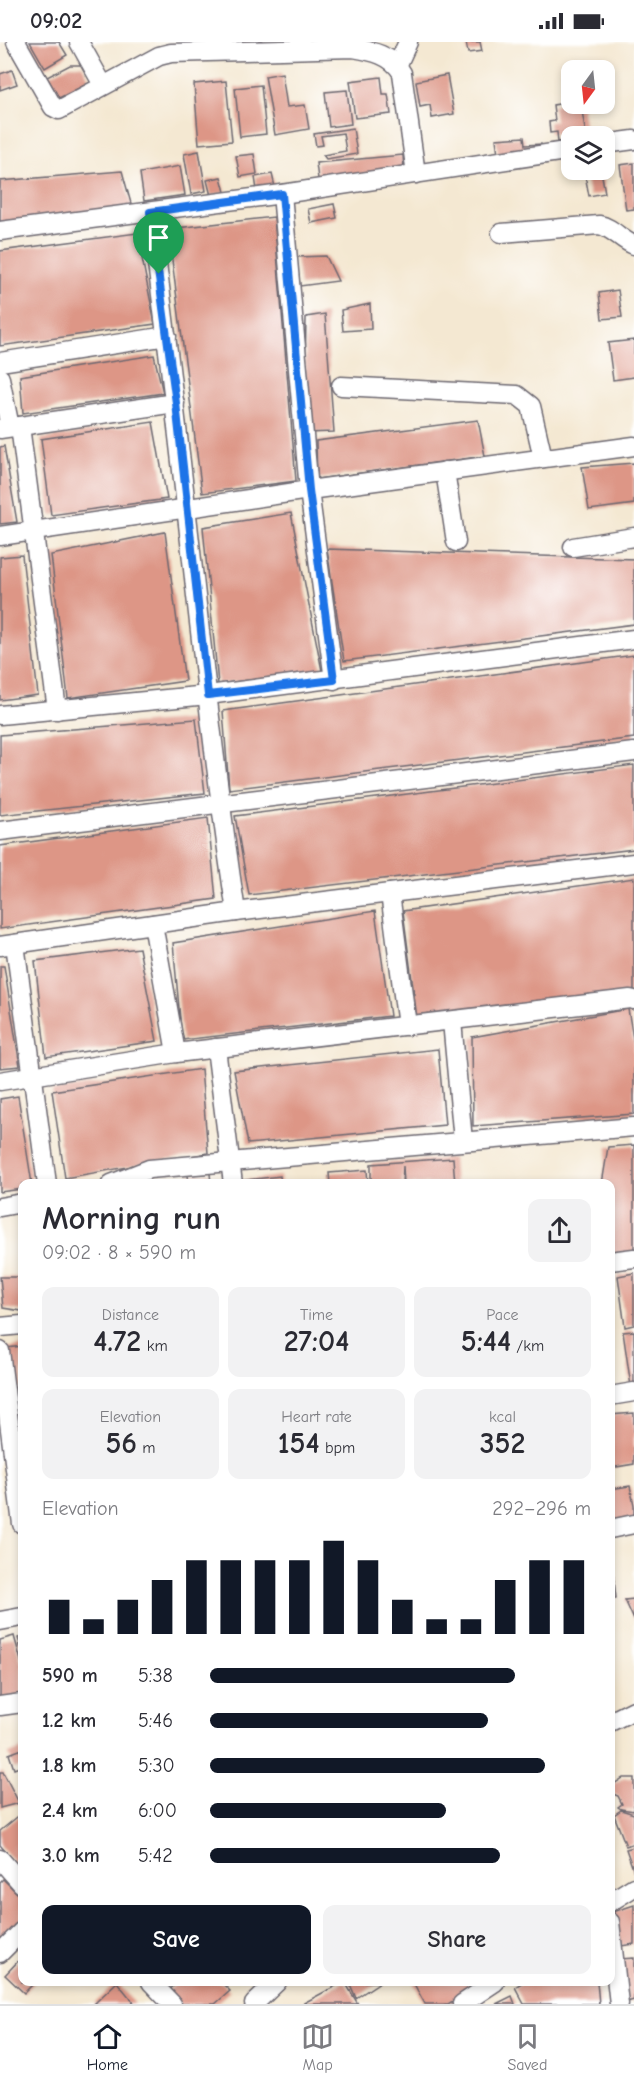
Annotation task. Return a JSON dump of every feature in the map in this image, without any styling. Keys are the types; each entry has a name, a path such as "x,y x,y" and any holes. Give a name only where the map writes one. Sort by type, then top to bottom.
{"street":[{"path":"16,42 52,107 56,110 63,110 103,85 159,56 189,47 351,45 376,53 398,64 402,73 416,174"},
{"path":"79,42 103,85"},
{"path":"398,64 408,42"},
{"path":"615,143 634,140"},
{"path":"0,231 282,194 561,152"},
{"path":"282,194 309,490 334,680"},
{"path":"150,212 176,403 220,804 236,912"},
{"path":"501,232 599,225 606,226 626,242 634,245"},
{"path":"0,362 167,336"},
{"path":"0,378 35,532 57,710"},
{"path":"341,386 517,395 531,406 543,458"},
{"path":"10,427 176,403"},
{"path":"0,537 309,490 634,446"},
{"path":"445,471 456,542"},
{"path":"573,547 634,537"},
{"path":"0,715 334,680 634,639"},
{"path":"0,831 634,752"},
{"path":"46,1179 33,1076 8,945 236,912 634,863"},
{"path":"390,893 407,1026"},
{"path":"153,924 176,1053"},
{"path":"0,1081 176,1053 634,1000"},
{"path":"452,1021 463,1141"},
{"path":"216,1048 232,1179"},
{"path":"126,1179 149,1169 634,1127"},
{"path":"0,1207 18,1204"},
{"path":"615,1260 634,1258"},
{"path":"0,1327 18,1325"},
{"path":"0,1352 13,1480 18,1504"},
{"path":"615,1395 634,1392"},
{"path":"615,1528 634,1524"},
{"path":"0,1621 18,1618"},
{"path":"0,1706 18,1704"},
{"path":"615,1720 633,1712"},
{"path":"0,1859 18,1879"},
{"path":"615,1899 634,1887"},
{"path":"0,1953 18,1935"},
{"path":"615,1968 619,2004"},
{"path":"155,1986 172,2004"},
{"path":"254,2004 273,1986"},
{"path":"462,2004 489,1986"}],"building":[{"path":"30,42 59,42 67,55 45,68"},
{"path":"466,42 480,42 482,51 468,53"},
{"path":"70,65 82,65 91,82 59,98 47,77"},
{"path":"12,70 17,84 0,90 0,74"},
{"path":"282,73 287,107 305,105 309,129 275,135 265,76"},
{"path":"447,75 454,114 432,118 430,105 420,107 416,81"},
{"path":"381,77 383,94 388,94 391,114 355,118 350,81"},
{"path":"226,81 232,141 199,144 194,84"},
{"path":"261,85 266,134 240,137 235,88"},
{"path":"347,90 351,124 329,127 325,92"},
{"path":"561,104 561,114 583,114 584,126 561,126 561,142 558,142 557,132 550,133 549,122 555,121 553,105"},
{"path":"353,128 357,154 326,159 323,155 346,151 343,133 321,136 323,145 316,146 314,134"},
{"path":"524,137 525,145 541,144 541,150 498,154 496,139"},
{"path":"199,151 206,191 191,194 184,154"},
{"path":"254,154 257,174 240,177 236,156"},
{"path":"403,155 404,170 318,179 316,163"},
{"path":"634,163 634,209 626,210 620,165"},
{"path":"180,166 185,195 144,201 140,173"},
{"path":"122,171 132,207 0,225 0,181"},
{"path":"272,174 275,187 257,190 255,177"},
{"path":"221,177 225,192 211,196 207,180"},
{"path":"586,180 603,180 605,193 589,196"},
{"path":"334,204 337,218 311,223 308,209"},
{"path":"274,217 296,481 202,493 168,229"},
{"path":"137,233 155,324 0,346 0,251"},
{"path":"326,256 338,281 300,286 296,257"},
{"path":"618,290 622,317 602,319 599,293"},
{"path":"370,304 371,329 343,331 341,310"},
{"path":"325,314 334,432 304,433 306,317"},
{"path":"634,340 634,377 613,380 608,343"},
{"path":"154,355 163,393 23,413 20,376"},
{"path":"478,420 485,456 317,479 316,441"},
{"path":"153,422 167,499 51,515 41,439"},
{"path":"4,446 17,522 0,524 0,447"},
{"path":"634,463 634,504 589,510 582,467"},
{"path":"291,513 322,671 218,684 203,527"},
{"path":"165,532 185,681 68,698 51,555"},
{"path":"327,549 634,559 634,624 344,661"},
{"path":"22,555 38,695 0,700 0,557"},
{"path":"634,655 634,738 229,789 223,711"},
{"path":"196,719 205,793 0,815 0,735"},
{"path":"634,765 634,849 249,895 235,816"},
{"path":"208,818 216,899 0,929 0,846"},
{"path":"634,878 634,993 417,1018 403,911"},
{"path":"375,911 390,1016 182,1040 173,943"},
{"path":"139,948 157,1041 46,1057 35,961"},
{"path":"0,966 4,966 20,1066 0,1068"},
{"path":"628,1009 634,1044 634,1114 473,1126 472,1037"},
{"path":"438,1049 445,1125 248,1144 234,1071"},
{"path":"201,1069 208,1153 65,1178 52,1091"},
{"path":"18,1096 31,1179 18,1179 18,1190 0,1192 0,1099"},
{"path":"634,1145 634,1253 615,1255 615,1179 603,1179 608,1147"},
{"path":"453,1158 455,1179 404,1179 403,1166 402,1179 371,1179 371,1164"},
{"path":"367,1170 368,1179 330,1179 329,1173"},
{"path":"210,1173 211,1179 188,1179 188,1175"},
{"path":"280,1176 280,1179 255,1179"},
{"path":"634,1273 634,1325 625,1327 618,1276"},
{"path":"0,1277 18,1277 18,1310 3,1308"},
{"path":"634,1331 634,1386 631,1386 623,1332"},
{"path":"18,1347 18,1387 11,1388 7,1348"},
{"path":"634,1413 634,1464 615,1467 615,1415"},
{"path":"630,1486 634,1519 615,1522 615,1488"},
{"path":"634,1599 634,1620 625,1600"},
{"path":"14,1636 18,1650 18,1696 0,1698 0,1640"},
{"path":"18,1751 18,1768 14,1769 9,1754"},
{"path":"0,1772 3,1772 18,1803 0,1808"},
{"path":"623,1778 634,1778 634,1811 618,1807 622,1804 615,1795 615,1783"},
{"path":"621,1810 634,1814 634,1843 626,1846 615,1814"},
{"path":"18,1816 18,1866 0,1845 0,1831"},
{"path":"634,1847 634,1872 626,1849"},
{"path":"3,1879 18,1894 18,1925 0,1942 0,1882"},
{"path":"634,1905 634,1944 621,1946 615,1911"},
{"path":"634,1958 634,2000 627,2002 620,1959"},
{"path":"18,1961 18,1986 31,1986 24,1993 5,1975"},
{"path":"113,1986 120,1986 135,2004 94,2004"},
{"path":"174,1986 225,1986 230,1991 215,2004 178,2004 167,1992"},
{"path":"336,1986 347,1986 358,2004 302,2004"},
{"path":"351,1986 374,1986 356,1998"},
{"path":"415,1986 469,1986 471,1990 448,2004 425,2004"},
{"path":"597,1986 599,2004 524,2004 515,1987"},
{"path":"512,1996 515,2004 496,2004"}],"route":[{"path":"282,194 309,490 334,680 208,695 176,403 159,274 150,212 282,194"}]}
